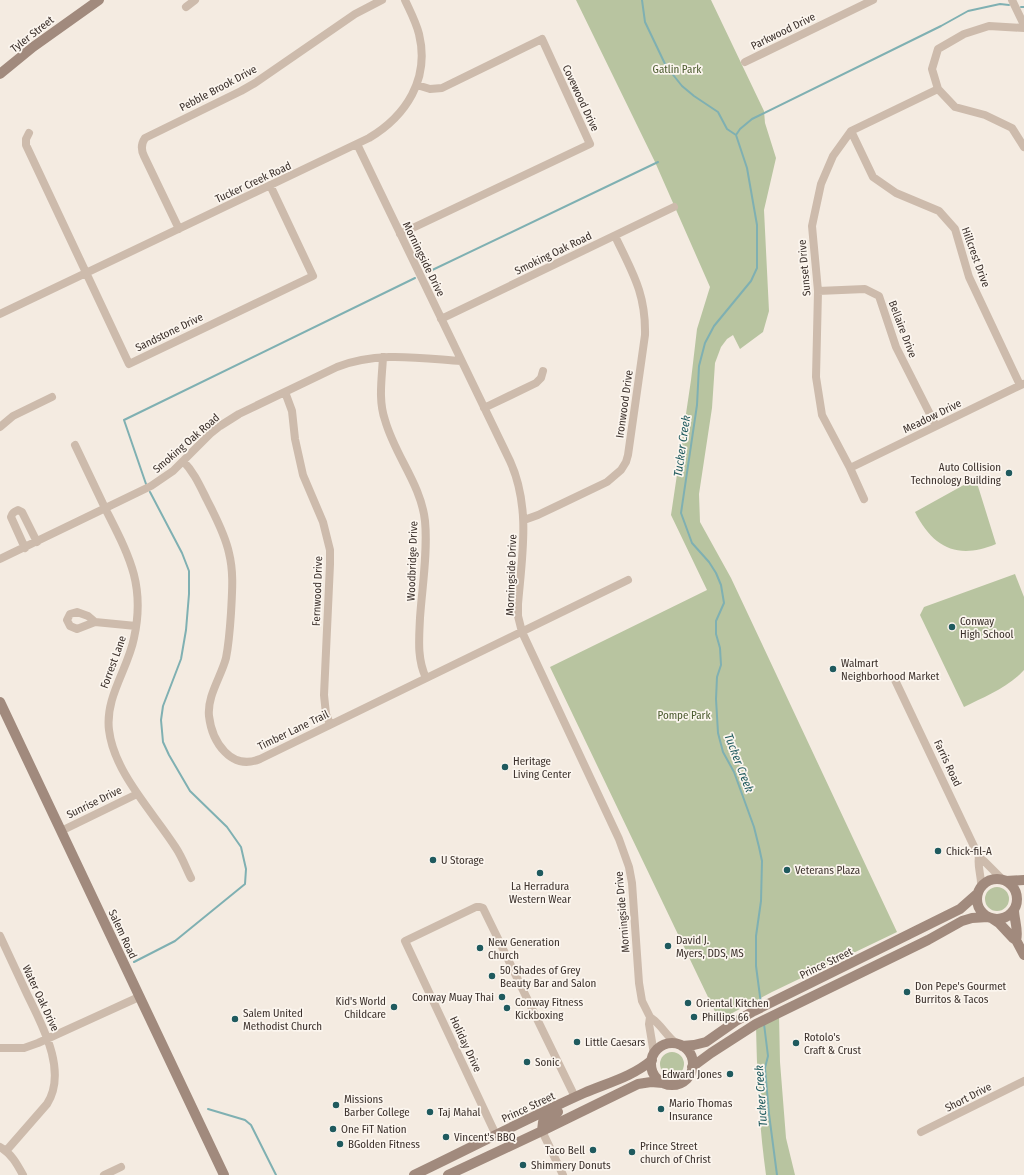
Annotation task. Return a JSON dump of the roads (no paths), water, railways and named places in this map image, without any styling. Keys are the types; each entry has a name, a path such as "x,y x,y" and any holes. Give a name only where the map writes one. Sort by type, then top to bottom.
{"main road":[{"name":"Tyler Street","path":"0,74 39,43 99,0"},
{"name":"Salem Road","path":"0,702 224,1175"},
{"path":"1024,880 991,880 985,883 979,891 976,900 978,908 983,914 999,923 1016,940 1024,956"},
{"path":"1004,880 1011,884 1016,890 1018,898 1015,908 1015,923 1018,936 1016,940"},
{"name":"Prince Street","path":"679,1045 694,1045 706,1042 736,1021 754,1011 966,906 979,891"},
{"path":"449,1175 638,1084 651,1082 673,1085 680,1083 688,1076 692,1067 756,1024 928,940 962,921 978,917 1004,918 1011,915 1024,897"},
{"path":"663,1083 654,1075 651,1068 653,1057 663,1046 670,1044 679,1045 690,1055 692,1067"},
{"name":"Prince Street","path":"414,1175 570,1100 631,1074 639,1070 653,1057"},
{"path":"542,1131 543,1122 562,1110 570,1100 574,1107 553,1121 552,1126"},
{"path":"461,1169 464,1161 488,1149 492,1137"},
{"path":"449,1175 452,1163 481,1148 492,1137"}],"street":[{"path":"186,6 195,0"},
{"name":"Pebble Brook Drive","path":"178,229 144,156 142,142 145,138 241,91 273,71 355,14 382,0"},
{"name":"Tucker Creek Road","path":"0,314 357,144 380,132 391,124 408,103 417,85 420,73 421,48 417,25 405,0"},
{"name":"Parkwood Drive","path":"745,62 873,0"},
{"path":"1012,0 1024,27 989,26 964,34 938,49 932,70 938,89 955,107 985,116 1012,128 1024,147"},
{"name":"Covewood Drive","path":"400,234 590,144 542,39 442,88 430,89 417,85"},
{"name":"Sunset Drive","path":"864,499 850,468 822,415 816,377 818,291 812,226 821,184 833,156 851,131 938,89"},
{"name":"Hillcrest Drive","path":"851,131 873,177 896,194 939,210 955,229 969,277 1022,384"},
{"name":"Sandstone Drive","path":"29,133 26,139 26,145 129,364 313,276 270,185"},
{"name":"Morningside Drive","path":"357,144 516,475 523,501 524,520 518,604 518,616 522,632 619,839 629,867 632,883 638,983 642,1000 650,1017 668,1038 679,1045"},
{"name":"Smoking Oak Road","path":"441,319 674,207"},
{"name":"Ironwood Drive","path":"524,520 538,515 607,482 615,477 626,462 645,322 643,304 638,286 615,236"},
{"name":"Bellaire Drive","path":"818,291 865,288 879,296 896,347 936,426"},
{"name":"Smoking Oak Road","path":"0,559 151,486 163,479 210,434 239,414 349,362 360,359 383,357 461,361"},
{"name":"Woodbridge Drive","path":"383,357 381,394 384,420 414,482 424,513 426,534 419,631 419,655 420,664 426,678"},
{"path":"484,408 536,383 541,378 543,371"},
{"name":"Meadow Drive","path":"850,468 1022,384"},
{"name":"Fernwood Drive","path":"285,392 292,411 295,440 303,475 323,522 330,550 324,695 326,714 330,724"},
{"path":"0,427 13,416 52,397"},
{"name":"Forrest Lane","path":"75,445 127,552 134,572 138,606 136,626 132,648 112,699 108,722 113,749 138,794 176,848 191,878"},
{"name":"Timber Lane Trail","path":"183,461 192,470 230,553 233,574 228,649 222,670 211,698 209,712 212,730 222,750 230,758 240,761 250,762 260,759 628,580"},
{"path":"25,548 11,517 12,513 15,511 18,510 22,512 37,542"},
{"path":"95,622 136,626"},
{"name":"Farris Road","path":"895,680 979,857 1004,880"},
{"name":"Sunrise Drive","path":"61,831 138,794"},
{"name":"Farris Road","path":"979,857 978,862 981,877 979,891"},
{"name":"Holiday Drive","path":"492,1137 405,941 480,907 483,908 570,1100"},
{"name":"Water Oak Drive","path":"0,936 48,1040 54,1072 54,1089 52,1097 3,1149"},
{"path":"0,1048 24,1048 48,1040 139,997"},
{"name":"Morningside Drive","path":"650,1017 649,1024 653,1057"},
{"name":"Short Drive","path":"921,1132 1024,1081"},
{"path":"542,1131 563,1175"},
{"path":"3,1149 23,1175"},
{"path":"104,1175 121,1167"}],"waterway":[{"name":"Tucker Creek","path":"642,0 645,22 666,66 682,86 718,112 727,129 736,135 747,168 757,225 757,268 751,281 714,326 705,343 699,366 697,405 681,513 692,543 709,562 716,573 721,585 724,603 716,621 716,634 720,648 721,665 717,677 716,699 718,733 723,752 734,772 754,827 762,861 761,901 756,936 756,966 761,1004"},
{"path":"736,135 740,129 752,119 941,26 968,11 1000,4 1009,5"},
{"path":"426,273 658,162"},
{"path":"146,484 124,420 415,278"},
{"path":"134,962 175,941 245,884 246,869 241,847 227,827 190,791 163,742 161,720 163,706 181,659 186,630 189,571 182,553 150,492"},
{"name":"Tucker Creek","path":"764,1024 768,1056 765,1068 777,1175"},
{"path":"208,1109 245,1120 251,1125 276,1175"}],"place":[{"name":"Auto Collision Technology Building","path":"1009,473"},
{"name":"Conway High School","path":"952,627"},
{"name":"Walmart Neighborhood Market","path":"833,669"},
{"name":"Heritage Living Center","path":"505,767"},
{"name":"Chick-fil-A","path":"938,851"},
{"name":"U Storage","path":"433,860"},
{"name":"Veterans Plaza","path":"787,870"},
{"name":"La Herradura Western Wear","path":"540,873"},
{"name":"David J. Myers, DDS, MS","path":"668,946"},
{"name":"New Generation Church","path":"480,948"},
{"name":"50 Shades of Grey Beauty Bar and Salon","path":"492,976"},
{"name":"Don Pepe's Gourmet Burritos & Tacos","path":"907,992"},
{"name":"Conway Muay Thai","path":"502,997"},
{"name":"Oriental Kitchen","path":"688,1003"},
{"name":"Kid's World Childcare","path":"394,1007"},
{"name":"Conway Fitness Kickboxing","path":"507,1008"},
{"name":"Phillips 66","path":"694,1017"},
{"name":"Salem United Methodist Church","path":"235,1019"},
{"name":"Little Caesars","path":"577,1042"},
{"name":"Rotolo's Craft & Crust","path":"796,1043"},
{"name":"Sonic","path":"527,1062"},
{"name":"Edward Jones","path":"730,1074"},
{"name":"Missions Barber College","path":"336,1105"},
{"name":"Mario Thomas Insurance","path":"661,1109"},
{"name":"Taj Mahal","path":"430,1112"},
{"name":"One FiT Nation","path":"333,1129"},
{"name":"Vincent's BBQ","path":"446,1137"},
{"name":"BGolden Fitness","path":"340,1144"},
{"name":"Taco Bell","path":"593,1150"},
{"name":"Prince Street church of Christ","path":"632,1152"},
{"name":"Shimmery Donuts","path":"523,1165"}],"park label":[{"name":"Gatlin Park","path":"677,69"},
{"name":"Pompe Park","path":"684,715"}]}
